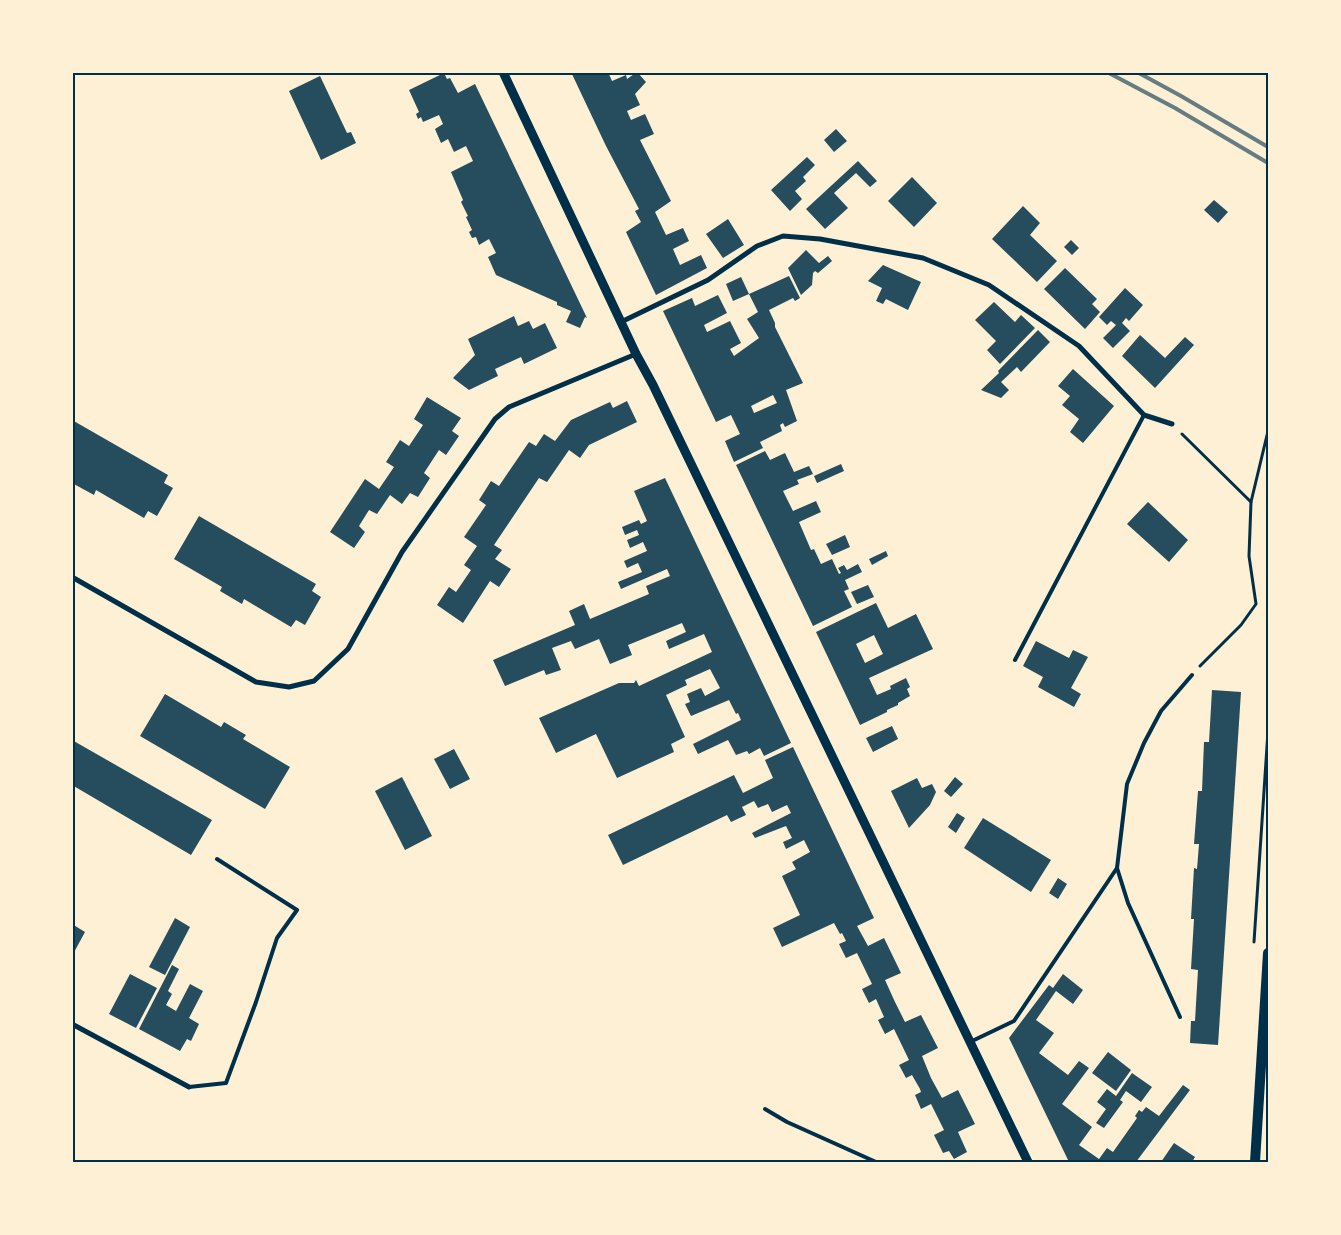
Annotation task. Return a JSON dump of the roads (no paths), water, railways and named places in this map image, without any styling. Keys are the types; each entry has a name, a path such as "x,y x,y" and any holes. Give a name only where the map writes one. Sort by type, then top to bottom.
{"main road":[{"path":"1256,1162 1268,953"}],"street":[{"path":"503,72 636,354 653,384 1028,1162"},
{"path":"621,322 708,280 757,246 783,236 820,239 923,258 989,285 1079,346 1144,415 1172,424"},
{"path":"72,577 256,682 290,687 314,681 348,649 402,552 496,419 509,407 636,354"},
{"path":"72,1024 189,1087"}],"lane":[{"path":"1015,660 1144,415"},
{"path":"1180,1017 1128,904 1117,868 1127,784 1144,743 1161,711 1192,675"},
{"path":"189,1087 226,1083 277,938 297,910 217,859"},
{"path":"970,1042 1014,1020 1117,868"},
{"path":"765,1110 787,1122 876,1162"}],"railway":[{"path":"1107,72 1175,108 1268,163"},
{"path":"1137,72 1268,147"}]}
